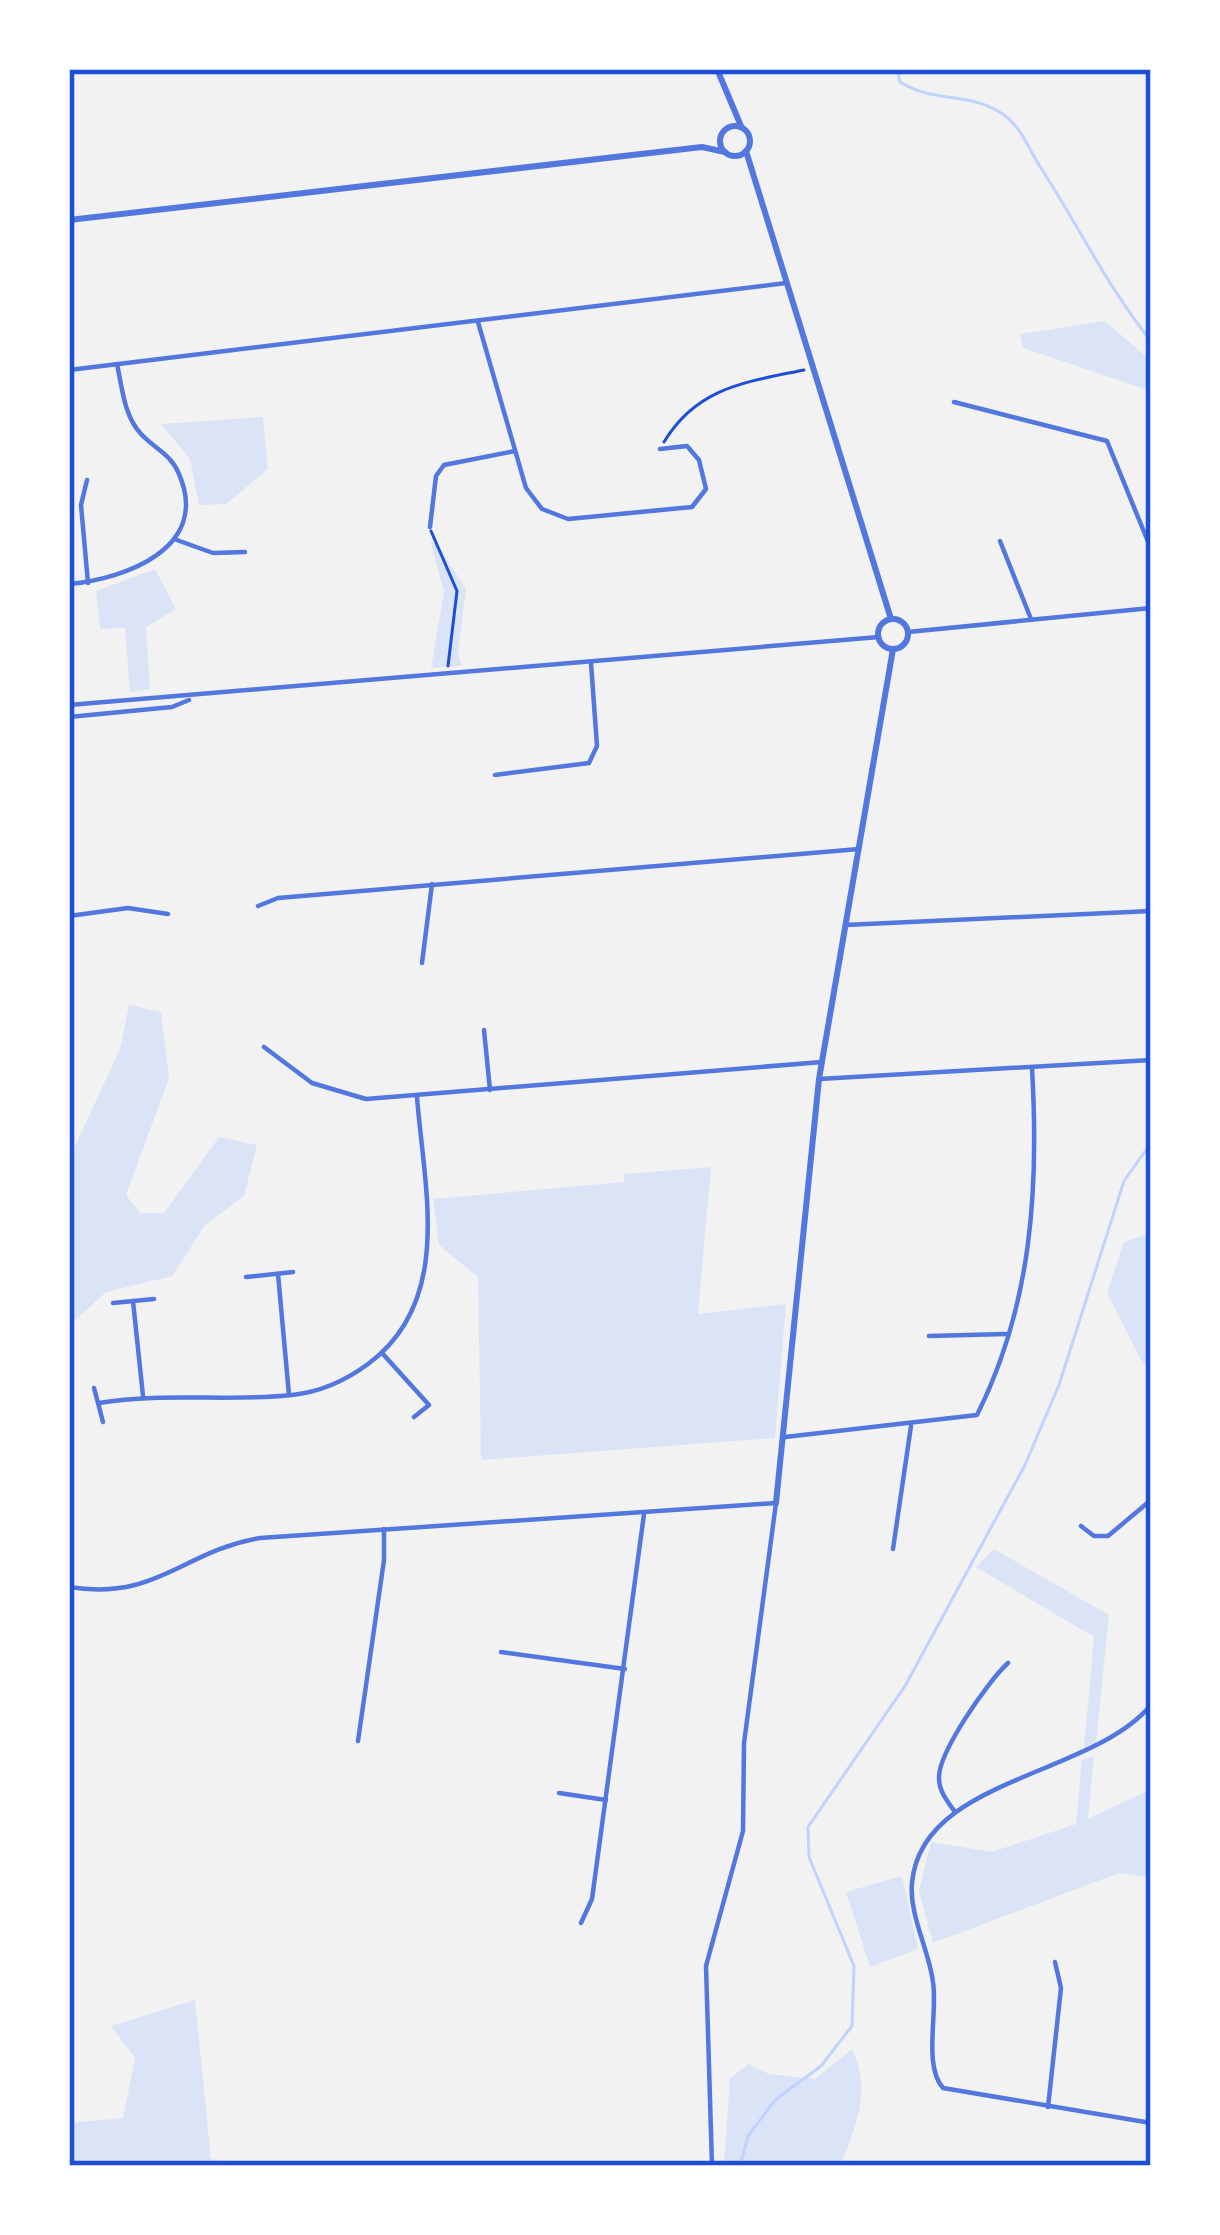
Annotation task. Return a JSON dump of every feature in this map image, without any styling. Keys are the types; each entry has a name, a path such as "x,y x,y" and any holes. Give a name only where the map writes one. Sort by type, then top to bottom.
{"street":[{"path":"716,69 729,107 751,138 746,151 748,169 891,620 908,632 1151,608"},
{"path":"729,107 723,132 729,154 748,169"},
{"path":"701,147 723,132 742,127"},
{"path":"69,220 701,147 729,154 746,151"},
{"path":"69,370 786,284"},
{"path":"478,322 515,452 535,503 568,519 685,510 699,502 707,483 696,454 682,445 660,448"},
{"path":"69,584 136,571 174,539 185,491 169,457 130,418 117,364"},
{"path":"954,402 1107,441 1151,549"},
{"path":"430,527 436,476 444,465 515,452"},
{"path":"87,479 81,505 88,583"},
{"path":"174,539 213,553 245,552"},
{"path":"1000,541 1030,619"},
{"path":"878,637 883,623 891,620"},
{"path":"712,2166 706,1966 743,1831 744,1743 785,1437 819,1079 893,649 906,641 908,632"},
{"path":"69,705 878,637 893,649"},
{"path":"495,776 589,763 597,746 591,663"},
{"path":"69,717 172,707 195,698"},
{"path":"258,906 278,898 860,849"},
{"path":"422,964 432,884"},
{"path":"69,916 128,908 168,914"},
{"path":"845,925 1151,911"},
{"path":"484,1030 490,1090"},
{"path":"264,1047 300,1076 335,1094 366,1099 822,1062"},
{"path":"819,1079 1151,1060"},
{"path":"785,1437 977,1415 1023,1281 1035,1213 1032,1068"},
{"path":"98,1403 143,1396 289,1396 332,1386 382,1353 411,1313 427,1264 417,1096"},
{"path":"246,1277 293,1272"},
{"path":"278,1274 289,1396"},
{"path":"113,1303 154,1299"},
{"path":"133,1301 143,1396"},
{"path":"929,1336 1006,1334"},
{"path":"382,1353 429,1405"},
{"path":"94,1388 103,1422"},
{"path":"414,1417 436,1398"},
{"path":"893,1549 910,1426"},
{"path":"1081,1526 1094,1536 1108,1536 1151,1500"},
{"path":"69,1587 132,1588 244,1541 776,1503"},
{"path":"581,1923 592,1899 644,1514"},
{"path":"358,1741 385,1560 383,1529"},
{"path":"501,1652 625,1669"},
{"path":"955,1812 940,1787 941,1764 989,1683 1007,1664"},
{"path":"1151,1705 1108,1742 955,1812 928,1836 912,1882 935,1994 935,2078 955,2094 1151,2123"},
{"path":"559,1793 606,1800"},
{"path":"1048,2107 1060,1988 1055,1962"}],"path":[{"path":"660,448 683,415 721,387 814,368"},
{"path":"430,527 457,591 447,674"}],"shaded area":[{"path":"1105,321 1151,361 1151,391 1023,348 1020,334"},
{"path":"263,417 268,469 226,504 199,505 190,459 161,424"},
{"path":"436,542 466,589 458,653 462,666 431,668 444,592 431,543"},
{"path":"155,569 176,609 146,627 150,689 130,692 125,628 100,629 96,591"},
{"path":"129,1005 161,1012 169,1078 126,1195 140,1213 164,1213 219,1137 257,1145 244,1196 205,1225 172,1276 106,1292 69,1326 69,1159 120,1049"},
{"path":"711,1167 698,1314 786,1304 775,1438 481,1460 478,1277 439,1245 433,1199 624,1182 624,1174"},
{"path":"1151,1233 1151,1362 1143,1364 1107,1293 1124,1242"},
{"path":"994,1549 1109,1615 1096,1743 1084,1747 1094,1637 976,1567"},
{"path":"1094,1756 1088,1819 1151,1789 1151,1877 1119,1873 933,1943 919,1891 931,1842 992,1852 1076,1824 1082,1760"},
{"path":"902,1876 918,1949 870,1967 846,1892"},
{"path":"195,2000 211,2159 275,2166 69,2166 69,2123 123,2118 135,2058 111,2026"},
{"path":"852,2049 861,2093 840,2166 724,2166 730,2078 749,2064 769,2074 815,2079"}],"waterway":[{"path":"897,69 900,82 913,89 979,103 1010,120 1151,341"},
{"path":"740,2166 748,2136 775,2100 821,2066 852,2026 854,1966 809,1857 808,1827 905,1686 1025,1465 1059,1385 1124,1181 1151,1143"}]}
